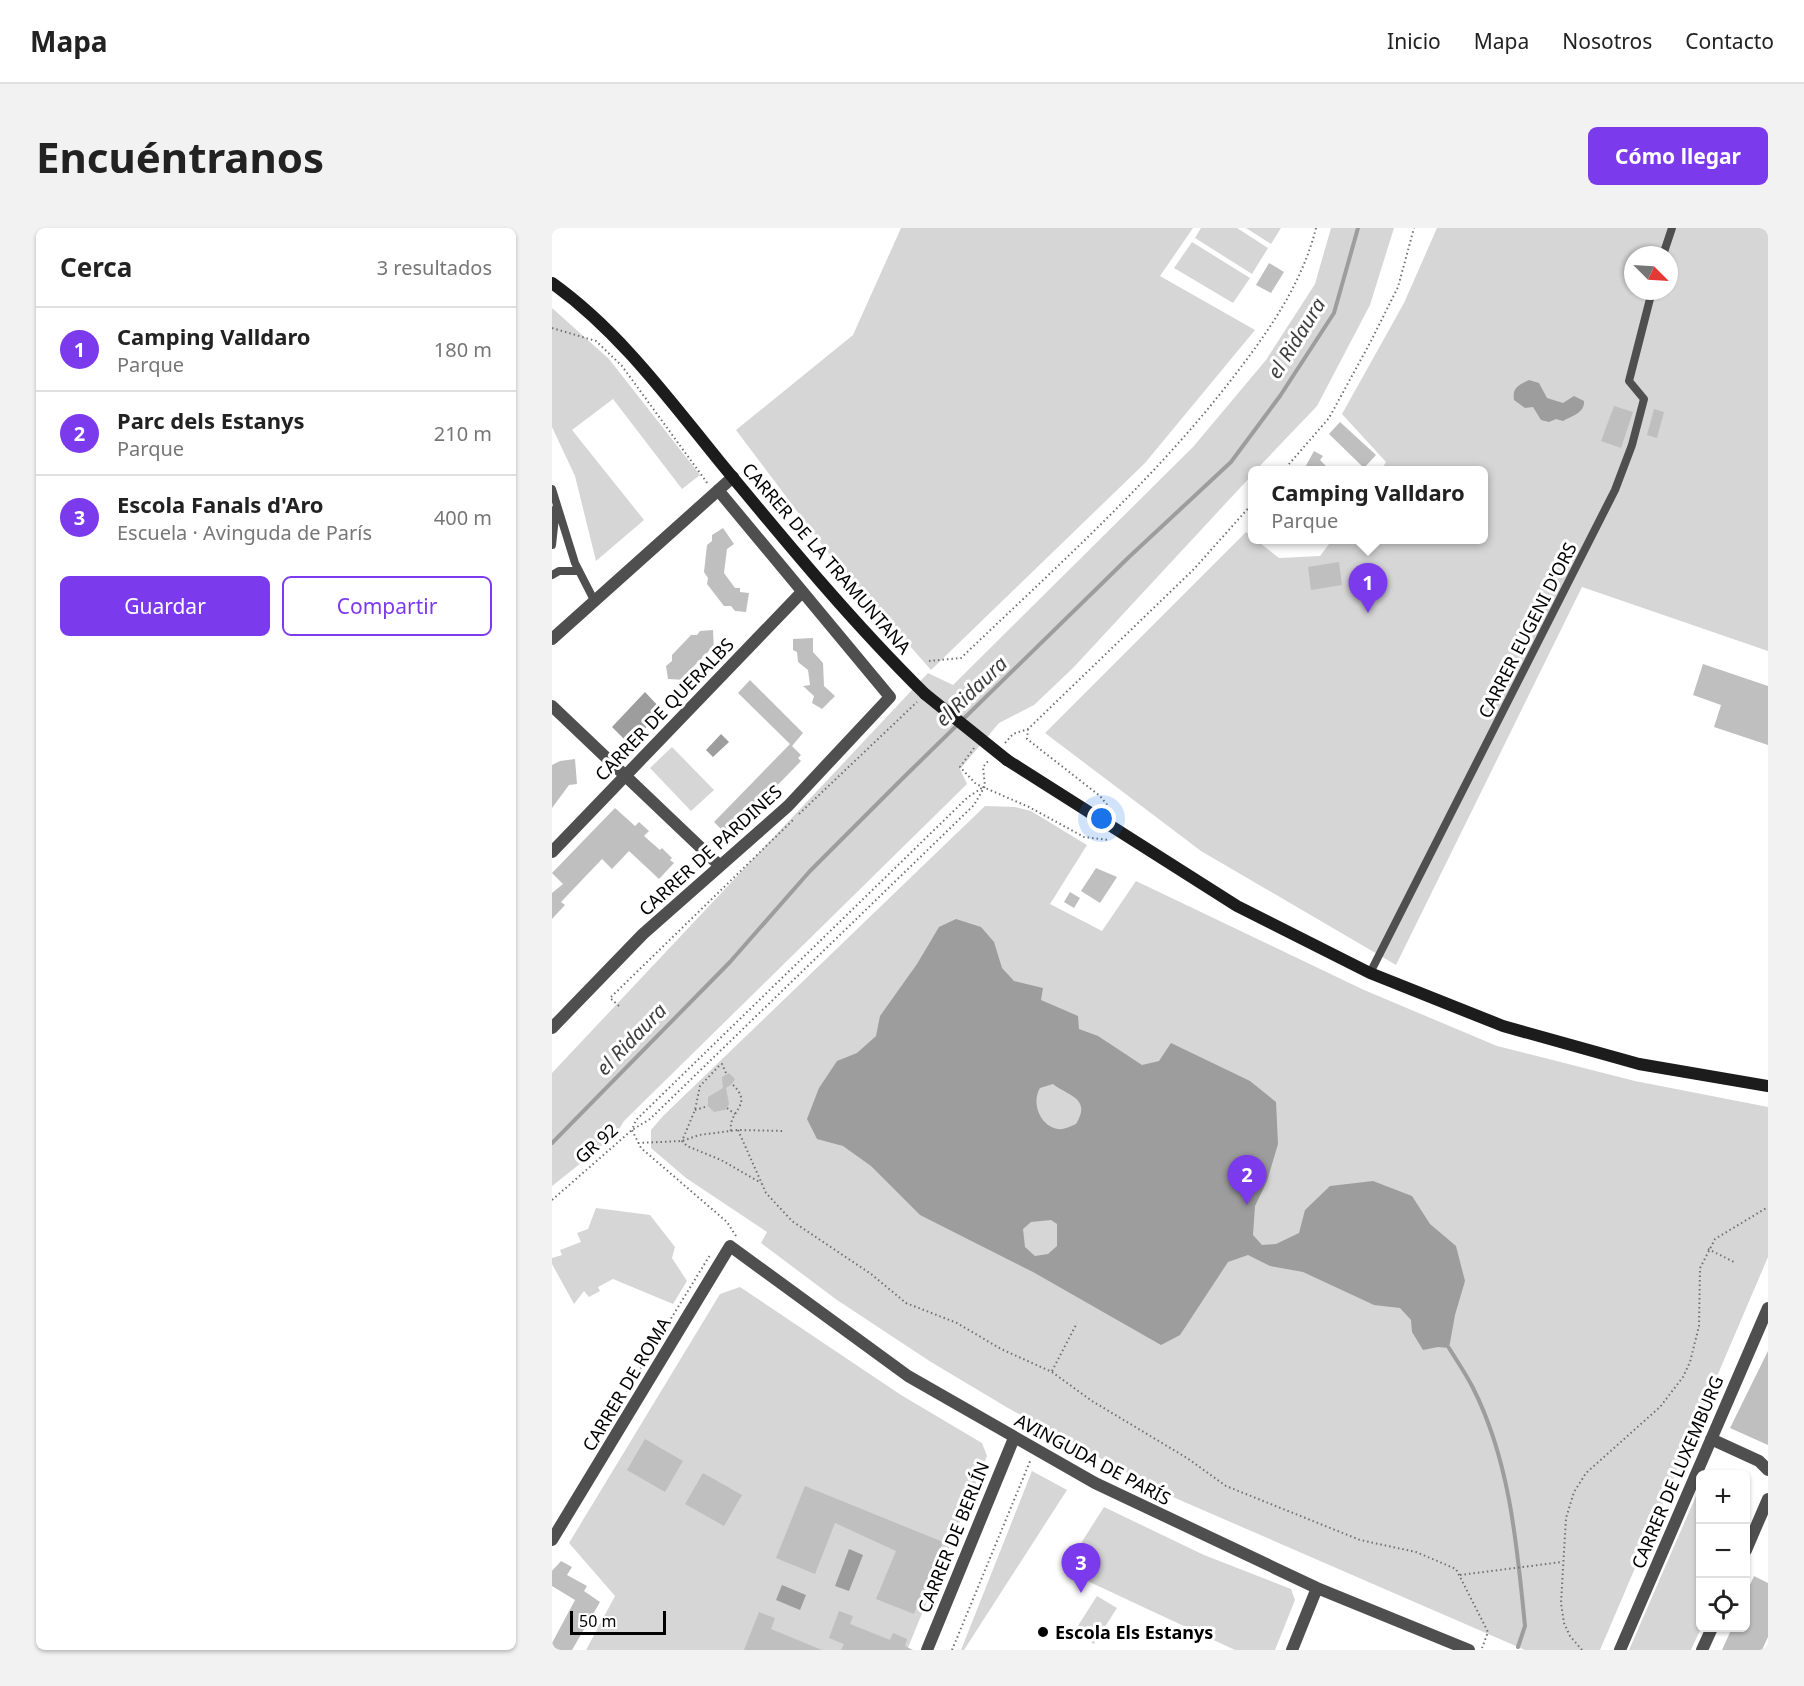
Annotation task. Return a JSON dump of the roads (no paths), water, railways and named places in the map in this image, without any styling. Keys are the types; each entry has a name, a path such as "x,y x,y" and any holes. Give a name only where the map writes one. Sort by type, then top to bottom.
{"main road":[{"name":"CARRER DE LA TRAMUNTANA","path":"552,283 580,303 633,356 868,638 925,694 1007,760 1237,906 1370,973 1503,1026 1639,1064 1768,1086"}],"street":[{"path":"552,639 733,477"},
{"path":"716,493 802,592"},
{"name":"CARRER DE PARDINES","path":"552,1028 643,934 788,806 890,697 802,592"},
{"name":"CARRER DE QUERALBS","path":"552,852 802,592"},
{"path":"552,706 719,865"},
{"name":"AVINGUDA DE PARÍS","path":"730,1246 908,1376 1014,1438 1106,1488 1317,1588 1469,1650"},
{"name":"CARRER DE ROMA","path":"552,1540 730,1246"},
{"name":"CARRER DE LUXEMBURG","path":"1620,1650 1768,1308"},
{"name":"CARRER DE BERLÍN","path":"927,1650 1014,1438"},
{"path":"1711,1439 1759,1461 1768,1470"},
{"path":"1750,1541 1768,1499"},
{"path":"1292,1650 1317,1588"},
{"path":"1702,1650 1710,1632"}],"lane":[{"path":"1666,246 1672,228"},
{"name":"CARRER EUGENI D'ORS","path":"1370,973 1615,490 1632,445 1644,399 1629,381 1650,300"},
{"path":"552,489 579,571 594,600"},
{"path":"552,545 556,505"},
{"path":"552,575 560,571 579,571"}],"waterway":[{"name":"el Ridaura","path":"552,1143 730,962 810,871 1129,557 1231,462 1280,396 1334,313 1358,228"},
{"path":"1449,1348 1486,1416 1504,1474 1515,1535 1525,1626 1518,1647"}],"place":[{"name":"Camping Valldaro","path":"1368,613"},
{"name":"Parc dels Estanys","path":"1247,1205"},
{"name":"Escola Fanals d'Aro","path":"1081,1593"},
{"name":"Escola Els Estanys","path":"1043,1632"}]}
